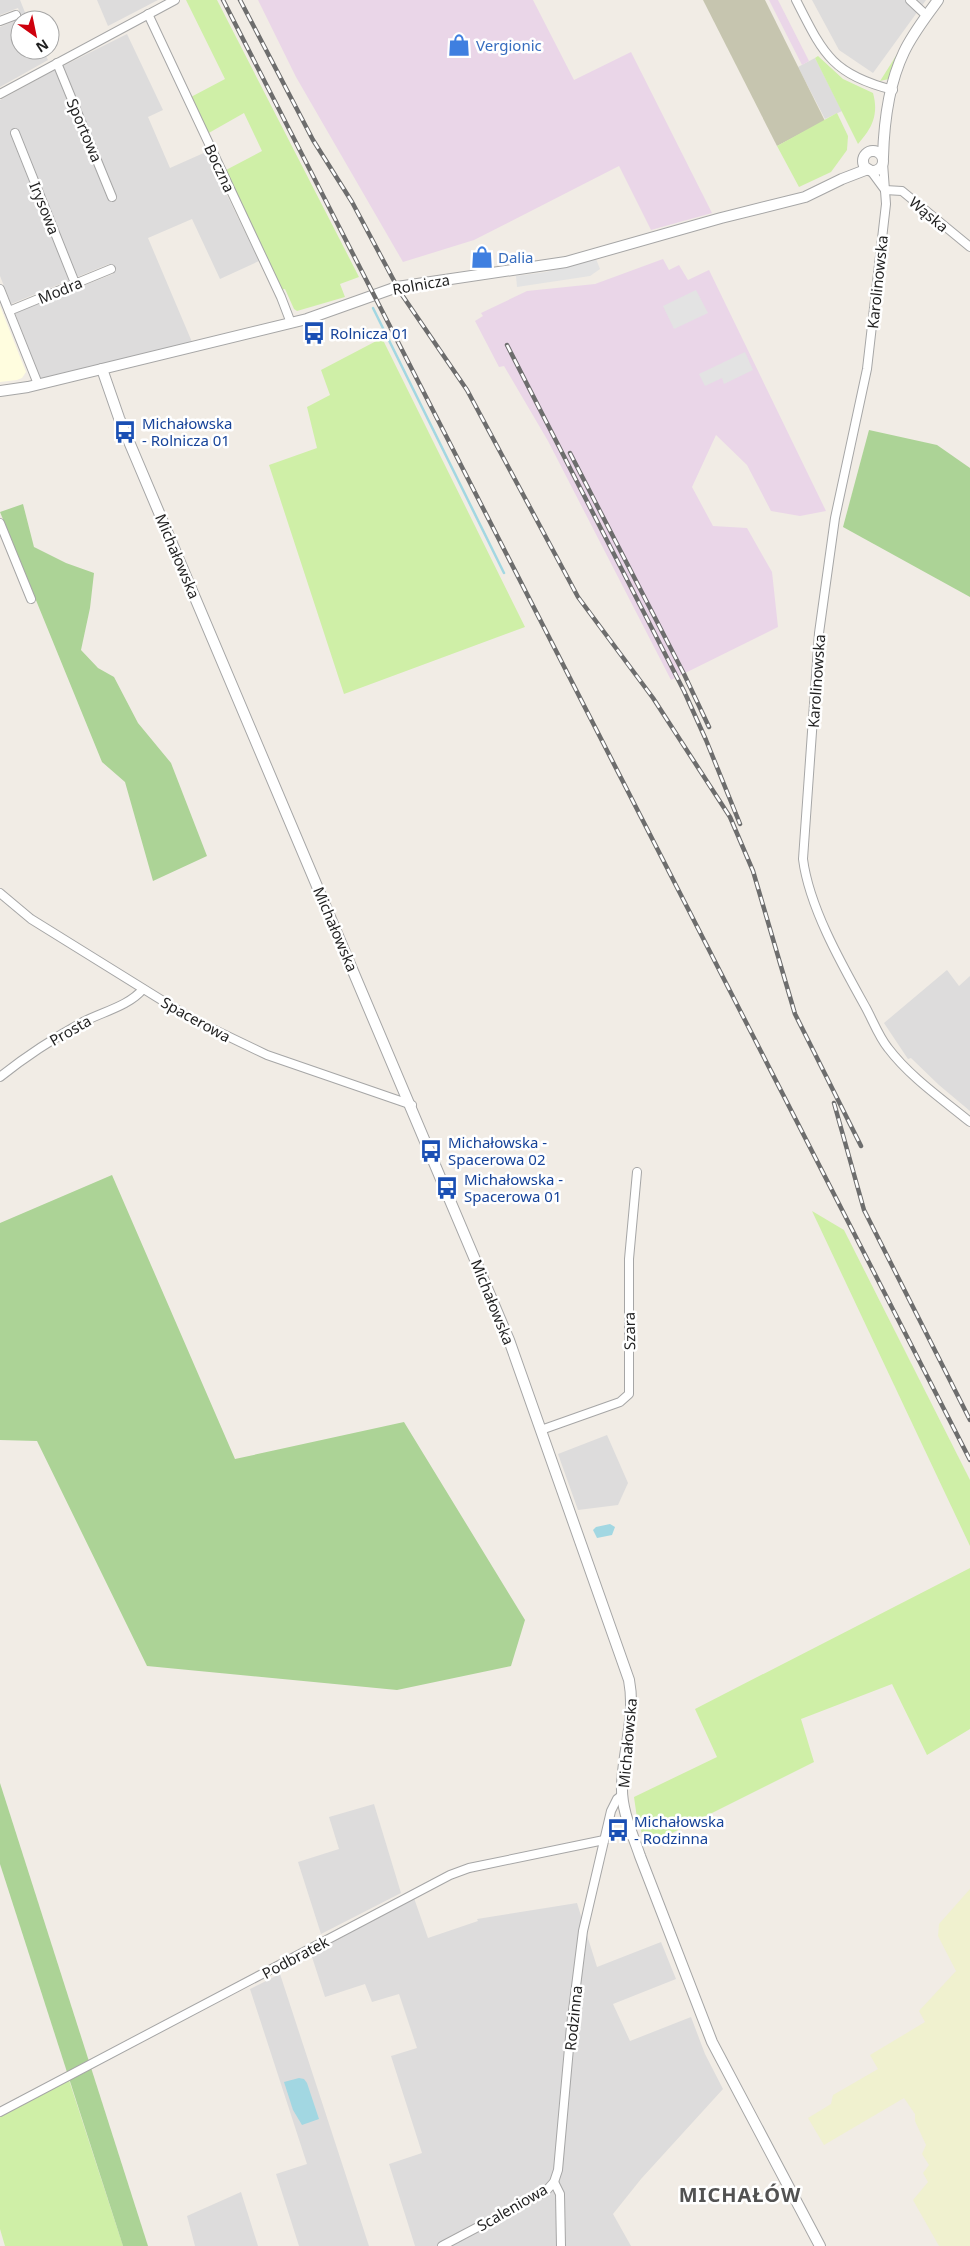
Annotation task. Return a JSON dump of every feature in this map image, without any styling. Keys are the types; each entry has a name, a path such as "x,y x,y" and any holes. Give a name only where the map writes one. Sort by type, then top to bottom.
{"street":[{"path":"0,94 175,0"},
{"path":"796,0 821,48 830,59 859,80 893,90"},
{"path":"910,0 927,16"},
{"name":"Karolinowska","path":"938,0 904,52 883,132 886,190 867,370 835,518 819,633 803,858 806,883 816,906 849,977 887,1047 917,1078 970,1122"},
{"name":"Boczna","path":"148,14 281,297 291,323"},
{"name":"Sportowa","path":"57,63 112,196"},
{"name":"Karolinowska","path":"866,155 883,132"},
{"name":"Irysowa","path":"15,133 75,283"},
{"path":"869,170 877,170 883,160 875,150 866,155 863,165 886,190"},
{"name":"Rolnicza","path":"842,179 866,155"},
{"name":"Rolnicza","path":"0,392 291,323 338,309 397,287 566,262 721,218 797,199 816,193 842,179 869,170"},
{"name":"Wąska","path":"886,190 902,191 970,247"},
{"name":"Modra","path":"9,311 111,269"},
{"path":"0,289 38,384"},
{"name":"Michałowska","path":"102,369 120,418 412,1106 509,1340 629,1680 633,1698 632,1718 622,1795 643,1864 712,2042 820,2246"},
{"path":"0,523 31,598"},
{"name":"Spacerowa","path":"0,893 31,919 192,1019 268,1055 412,1106"},
{"name":"Prosta","path":"0,1077 44,1045 84,1022 130,1000 143,989"},
{"name":"Szara","path":"541,1430 620,1402 629,1394 629,1259 637,1172"},
{"name":"Rodzinna","path":"561,2246 560,2194 554,2182 558,2170 571,2026 583,1931 611,1811 617,1799 622,1795"},
{"name":"Podbratek","path":"0,2112 450,1875 469,1868 604,1840"},
{"name":"Scaleniowa","path":"442,2246 532,2199 554,2182"}],"shaded area":[{"path":"0,0 20,0 24,10 19,10 18,8 0,15"},
{"path":"97,0 158,0 108,26"},
{"path":"258,0 533,0 574,80 631,52 712,213 651,230 619,166 474,240 403,262 296,77"},
{"path":"703,0 765,0 825,121 777,146"},
{"path":"769,0 778,0 809,61 802,65"},
{"path":"812,0 926,0 873,73 839,50"},
{"path":"10,23 10,60 48,60 0,87 0,27"},
{"path":"127,34 163,110 148,117 170,168 206,152 259,261 220,279 192,219 148,238 192,342 41,381 15,313 113,274 109,264 11,304 0,276 0,100 55,70 109,198 116,195 63,66"},
{"path":"815,58 842,111 825,119 798,67"},
{"path":"596,259 600,269 590,276 517,287 516,276 546,272"},
{"path":"663,259 669,270 679,265 688,280 709,270 826,511 800,516 771,511 747,465 716,435 692,487 713,526 747,528 772,572 778,627 671,680 548,441 504,366 499,367 475,321 483,316 481,313 527,291 595,284"},
{"path":"696,290 708,313 674,329 663,306"},
{"path":"0,306 26,372 22,378 17,380 0,382"},
{"path":"745,352 753,370 724,384 722,378 705,386 699,374"},
{"path":"947,970 959,986 970,976 970,1111 911,1058 908,1059 884,1023"},
{"path":"607,1435 628,1483 618,1505 578,1510 558,1454"},
{"path":"374,1804 401,1893 321,1934 298,1862 339,1849 329,1817"},
{"path":"970,1889 970,2246 939,2246 913,2200 928,2182 923,2173 929,2165 922,2154 926,2145 915,2121 915,2114 904,2098 824,2145 808,2118 831,2104 833,2095 878,2069 870,2055 925,2022 919,2011 956,1971 938,1936 939,1924"},
{"path":"414,1898 428,1938 478,1921 477,1919 577,1903 597,1967 661,1942 676,1979 613,2004 630,2041 691,2017 705,2054 723,2089 641,2179 613,2214 631,2246 415,2246 389,2164 422,2153 391,2056 417,2048 399,1994 372,2002 365,1984 325,1997 311,1954"},
{"path":"280,1974 369,2246 299,2246 276,2174 307,2164 250,1989"},
{"path":"241,2192 258,2246 195,2246 187,2216"}],"green space":[{"path":"186,0 217,0 359,277 340,284 345,297 297,311 294,309 285,289 281,290 226,170 262,151 244,113 207,134 191,97 225,79"},
{"path":"904,43 889,79 880,81 882,78"},
{"path":"818,56 843,79 873,93 875,115 870,127 858,144 815,58"},
{"path":"837,113 848,136 847,150 831,172 799,187 777,146"},
{"path":"382,338 525,627 344,694 269,465 317,448 307,407 330,395 321,370"},
{"path":"869,430 937,445 970,468 970,597 843,527"},
{"path":"23,504 34,547 66,563 94,573 90,608 81,650 98,668 114,677 138,723 171,763 207,856 153,881 125,782 102,762 0,512"},
{"path":"112,1175 235,1459 404,1422 525,1620 511,1666 397,1690 147,1666 37,1441 0,1440 0,1223"},
{"path":"812,1211 844,1230 970,1480 970,1546"},
{"path":"970,1568 970,1729 927,1755 892,1684 801,1719 814,1762 646,1846 637,1818 634,1797 717,1757 695,1709"},
{"path":"0,1783 148,2246 123,2246 0,1864"},
{"path":"69,2080 123,2246 5,2246 0,2229 0,2116"}],"water":[{"path":"610,1524 615,1527 612,1535 597,1538 593,1530 596,1527"},
{"path":"299,2078 304,2079 307,2083 319,2119 302,2125 293,2110 284,2082"}],"waterway":[{"path":"373,308 504,573"}],"railway":[{"path":"223,0 970,1460"},
{"path":"240,0 313,140 352,202 400,292 467,390 578,597 653,698 730,817 753,871 795,1014 861,1146"},
{"path":"507,345 684,691 740,824"},
{"path":"570,453 684,674 709,727"},
{"path":"834,1103 864,1210 970,1420"}],"place":[{"name":"Vergionic","path":"459,45"},
{"name":"Dalia","path":"482,257"},
{"name":"Rolnicza 01","path":"314,333"},
{"name":"Michałowska - Rolnicza 01","path":"125,432"},
{"name":"Michałowska - Spacerowa 02","path":"431,1151"},
{"name":"Michałowska - Spacerowa 01","path":"447,1188"},
{"name":"Michałowska - Rodzinna","path":"618,1830"}],"district":[{"name":"MICHAŁÓW","path":"740,2194"}]}
